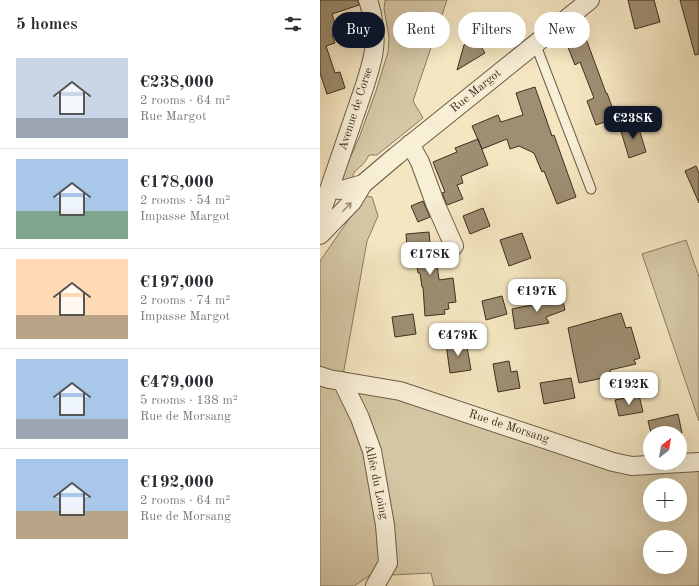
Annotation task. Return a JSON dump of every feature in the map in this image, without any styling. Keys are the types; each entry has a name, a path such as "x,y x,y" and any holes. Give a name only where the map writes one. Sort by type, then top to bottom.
{"street":[{"name":"Avenue de Corse","path":"320,216 365,86 374,49 374,23 368,0"},
{"name":"Rue Margot","path":"575,12 590,0"},
{"name":"Rue Margot","path":"320,235 352,202 363,184 534,44"},
{"path":"410,144 420,162 435,203 454,246"},
{"name":"Rue Margot","path":"330,189 342,190 363,184"},
{"name":"Rue de Morsang","path":"320,376 329,379 400,391 613,462 632,466 699,462"},
{"name":"Allée du Loing","path":"342,380 360,418 372,451 385,525 388,563 375,586"}],"lane":[{"path":"537,48 591,189"}],"shaded area":[{"path":"385,0 447,0 443,12 393,12 393,48 431,48 413,101 423,118 377,155 369,155 364,163 354,173 353,179 345,183 340,180 359,138 388,52 389,37 384,9"},
{"path":"365,196 372,197 378,216 367,241 342,381 613,462 643,465 643,470 699,471 699,586 434,586 431,573 391,575 388,563 354,586 320,586 320,261"},
{"path":"686,240 699,277 699,421 642,254"}],"building":[{"path":"320,0 358,0 359,5 338,12 332,12 332,44 326,46 335,73 340,72 345,88 327,94 320,73"},
{"path":"628,0 654,0 660,22 635,29"},
{"path":"680,0 699,0 699,54 695,55"},
{"path":"463,48 482,48 485,53 457,70"},
{"path":"568,48 589,48 616,118 596,125 587,101 594,98 580,62 575,65"},
{"path":"535,87 576,197 557,204 544,171 542,172 534,153 519,146 510,149 507,139 482,149 472,126 498,115 501,122 523,115 516,93"},
{"path":"637,122 646,152 629,158 620,128"},
{"path":"478,139 488,165 461,176 463,183 457,185 463,199 447,205 442,193 445,192 433,162 457,152 455,148"},
{"path":"696,166 699,173 699,203 685,171"},
{"path":"423,201 430,217 418,222 411,206"},
{"path":"483,208 490,226 470,234 463,216"},
{"path":"429,232 432,264 437,264 439,280 453,278 456,302 448,303 449,309 444,310 445,314 425,316 423,287 420,273 418,273 416,260 408,261 406,234"},
{"path":"522,233 531,258 509,266 500,240"},
{"path":"502,296 507,314 486,320 482,301"},
{"path":"562,297 565,310 546,317 549,323 515,329 512,309 537,304 536,301"},
{"path":"621,313 626,328 631,327 640,358 634,360 636,364 610,370 611,375 608,377 579,383 568,328"},
{"path":"413,314 416,334 395,337 392,317"},
{"path":"466,341 471,370 450,373 446,344"},
{"path":"509,361 511,372 517,371 520,388 498,392 493,364"},
{"path":"571,378 575,398 544,404 540,383"},
{"path":"639,395 643,412 619,416 615,400"},
{"path":"678,414 681,426 649,426 648,421"}]}
